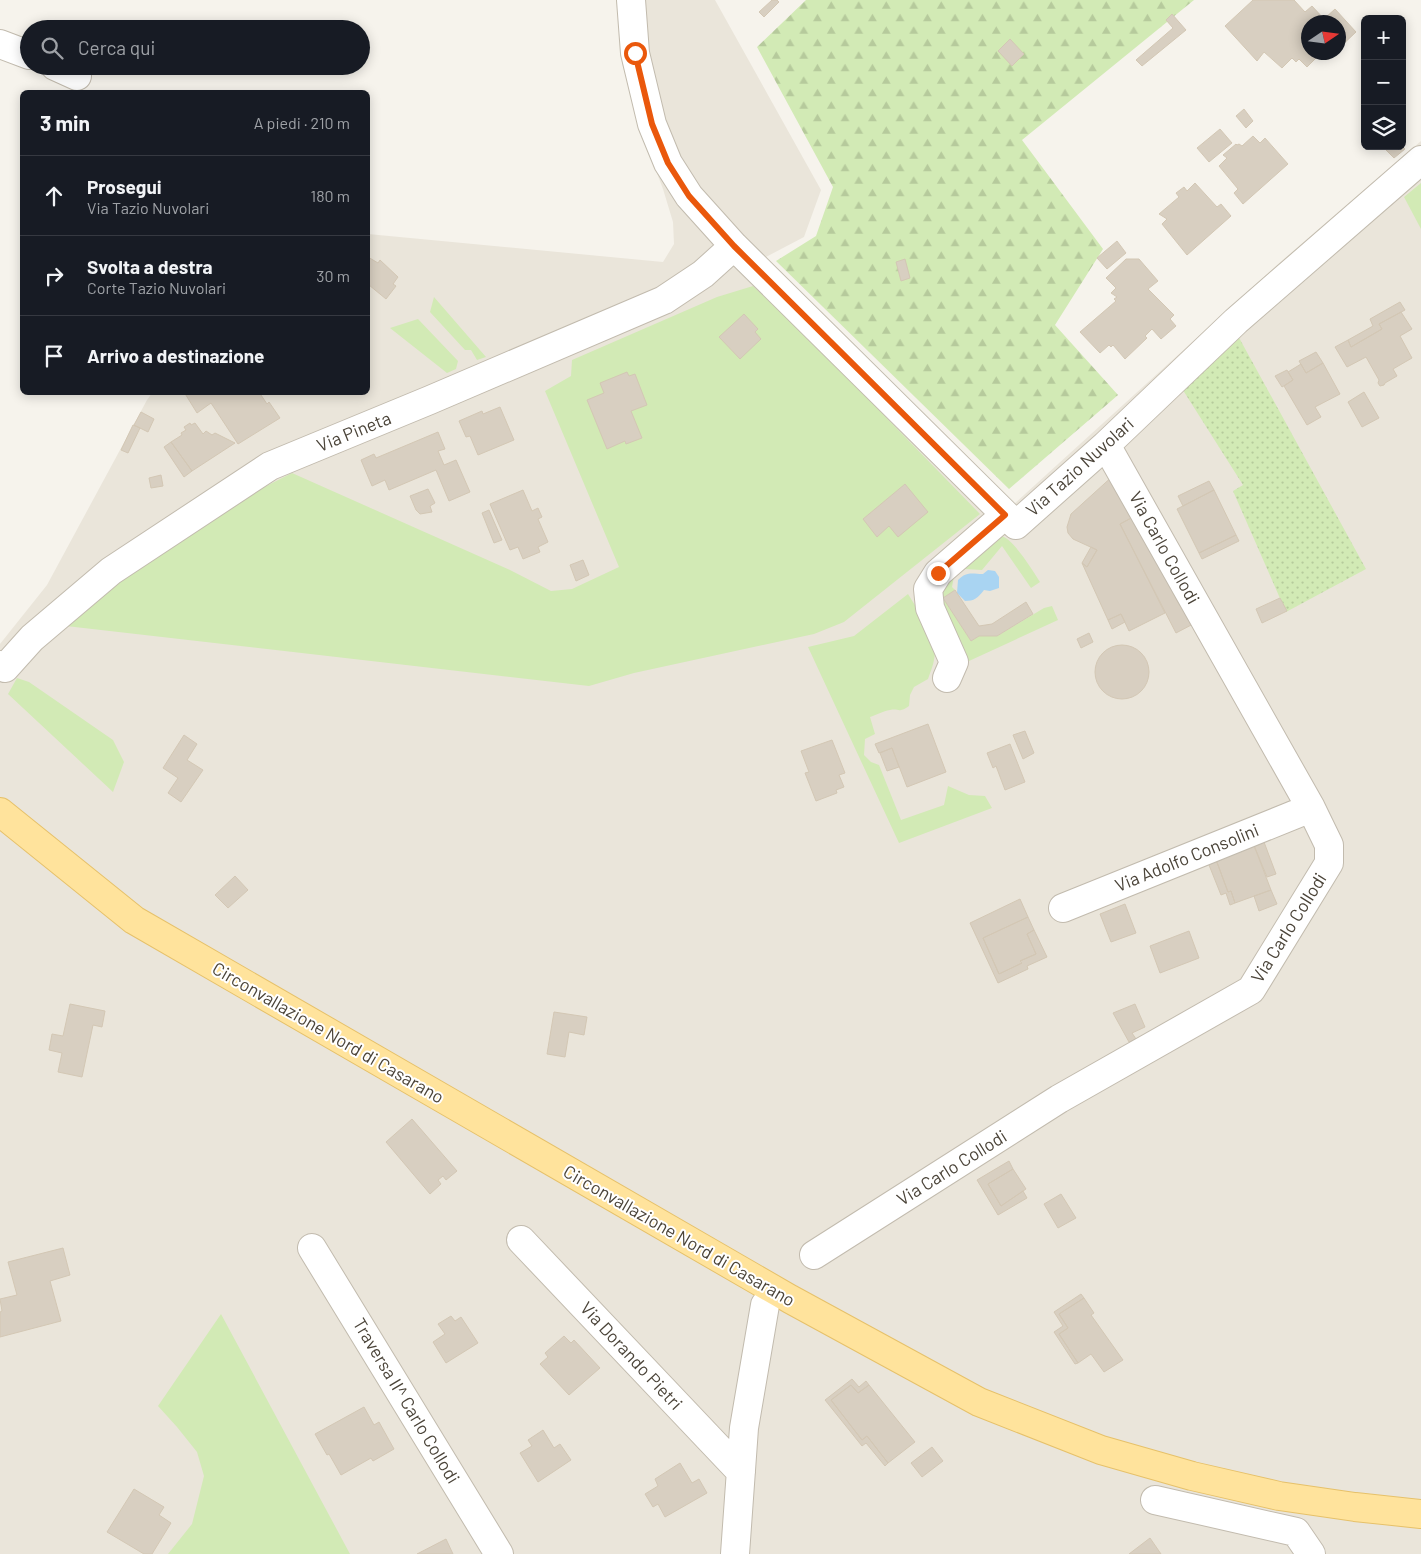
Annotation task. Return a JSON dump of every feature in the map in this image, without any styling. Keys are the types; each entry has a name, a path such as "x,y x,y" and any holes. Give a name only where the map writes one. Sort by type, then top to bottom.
{"main road":[{"name":"Circonvallazione Nord di Casarano","path":"0,812 134,920 790,1299 979,1402 1101,1450 1192,1476 1279,1496 1421,1514"}],"street":[{"name":"Via Tazio Nuvolari","path":"631,0 635,53 652,124 668,163 689,196 734,246 1016,525 1106,444 1236,321 1421,160"},
{"path":"0,44 20,52"},
{"name":"Via Pineta","path":"3,666 32,638 111,572 270,466 664,300 703,274 734,246"},
{"name":"Via Carlo Collodi","path":"814,1255 1060,1099 1250,990 1329,863 1329,845 1311,808 1106,444"},
{"path":"947,678 954,662 930,608 928,589 938,573 1005,515"},
{"name":"Via Adolfo Consolini","path":"1062,908 1311,808"},
{"name":"Via Dorando Pietri","path":"520,1240 740,1472"},
{"name":"Traversa II^ Carlo Collodi","path":"312,1248 499,1554"},
{"path":"735,1554 744,1428 765,1305"},
{"path":"1155,1500 1296,1532 1310,1554"}],"shaded area":[{"path":"620,0 715,0 821,190 804,237 764,258 1013,505 1278,264 1421,141 1421,1554 0,1554 0,644 47,585 151,395 370,395 370,234 663,262 674,244 673,222 663,189 639,126 622,63 618,15"}],"green space":[{"path":"806,0 1194,0 1022,140 1103,249 1055,325 1118,395 1009,489 776,261 816,236 833,187 757,47"},
{"path":"1421,183 1421,229 1404,197"},
{"path":"753,286 799,328 980,514 844,622 814,634 634,673 589,686 66,626 103,589 221,509 292,473 510,570 551,591 572,589 619,567 545,391 571,376 572,360 717,297"},
{"path":"434,297 486,357 477,360 471,350 465,350 430,312"},
{"path":"418,319 458,361 456,369 447,373 390,328"},
{"path":"1237,334 1366,569 1286,612 1233,491 1243,485 1181,387"},
{"path":"1001,536 1011,542 1017,549 1040,582 1031,588 1002,546 982,570 965,569 954,576 952,587 955,590 943,598 971,641 979,636 997,636 1044,608 1052,606 1058,620 969,661 941,614 937,590"},
{"path":"908,594 923,617 934,642 933,665 928,679 914,687 910,695 909,706 902,710 887,711 870,717 875,734 865,739 864,755 871,762 879,765 901,820 944,805 948,786 969,795 985,796 992,808 899,843 808,647 854,636"},
{"path":"17,678 29,682 113,740 124,762 113,792 8,694"},
{"path":"221,1314 350,1554 168,1554 192,1524 204,1476 197,1452 158,1406"}],"water":[{"path":"988,570 995,571 999,577 999,588 990,591 984,590 976,598 965,601 957,593 958,580 961,577 967,574 983,574"}],"building":[{"path":"772,0 779,2 764,17 759,12"},
{"path":"1253,0 1294,0 1305,12 1312,6 1320,15 1301,15 1301,60 1314,60 1307,67 1299,59 1296,62 1292,58 1282,68 1264,52 1257,61 1225,26"},
{"path":"1335,9 1340,15 1328,15"},
{"path":"1172,14 1186,30 1142,66 1136,60 1173,28 1166,20"},
{"path":"1346,21 1356,32 1346,41"},
{"path":"1010,39 1024,54 1012,66 998,51"},
{"path":"1244,109 1253,121 1246,128 1236,116"},
{"path":"1220,129 1232,143 1209,162 1197,148"},
{"path":"1253,136 1260,143 1265,138 1288,164 1243,204 1234,193 1238,189 1219,166 1227,158 1223,155 1236,144 1242,146"},
{"path":"1386,150 1404,150 1394,158"},
{"path":"1195,183 1217,207 1221,204 1231,216 1187,255 1162,224 1167,219 1159,214 1179,197 1176,193 1184,187 1187,191"},
{"path":"1117,241 1126,253 1107,269 1097,258"},
{"path":"370,258 378,263 380,260 398,277 393,284 396,286 386,299 370,286"},
{"path":"905,259 910,278 901,281 896,262"},
{"path":"1126,259 1139,259 1158,281 1148,289 1174,315 1170,319 1176,326 1161,339 1152,329 1145,336 1147,338 1125,359 1113,345 1111,347 1109,345 1100,353 1080,332 1116,301 1114,299 1117,297 1111,293 1116,288 1106,278"},
{"path":"1400,302 1405,310 1379,324 1382,329 1351,347 1348,340 1373,326 1370,319"},
{"path":"1401,312 1412,329 1400,336 1412,358 1393,369 1397,376 1380,386 1379,380 1366,357 1347,367 1335,347 1348,340 1351,347 1382,329 1379,324"},
{"path":"744,314 758,329 755,332 761,339 740,359 719,337"},
{"path":"1316,352 1323,363 1306,373 1299,361"},
{"path":"1323,363 1340,394 1315,407 1321,417 1307,425 1284,386 1293,380 1288,372 1301,364 1306,373"},
{"path":"1287,370 1293,380 1282,387 1275,376"},
{"path":"627,372 629,376 635,374 647,405 631,411 642,438 626,444 625,441 607,449 587,400 604,393 600,383"},
{"path":"1364,392 1379,418 1362,427 1348,402"},
{"path":"186,395 261,395 267,404 269,402 280,418 238,444 211,403 197,413"},
{"path":"500,407 514,440 478,455 470,436 466,437 459,421 482,411 483,414"},
{"path":"141,412 154,419 148,432 134,425"},
{"path":"190,423 191,425 195,423 203,434 206,431 212,435 215,433 235,443 192,471 171,442 182,435 181,433 186,430 184,427"},
{"path":"133,425 140,428 128,453 121,450"},
{"path":"438,432 445,449 438,451 444,465 456,460 470,492 449,501 436,470 389,490 385,480 372,486 361,460 374,454 376,458"},
{"path":"171,442 192,471 184,477 164,447"},
{"path":"1115,474 1135,516 1120,524 1165,613 1129,631 1121,614 1108,620 1082,563 1087,567 1097,550 1073,539 1068,533 1067,527 1071,514"},
{"path":"161,475 163,486 151,488 149,478"},
{"path":"1209,481 1214,490 1183,506 1178,496"},
{"path":"905,484 928,512 898,537 889,526 877,537 863,519"},
{"path":"428,489 435,503 430,506 432,512 420,514 416,510 410,496"},
{"path":"523,490 532,511 538,508 542,517 538,519 548,542 538,547 540,552 523,559 518,547 510,550 490,504"},
{"path":"1214,490 1236,535 1199,553 1177,509"},
{"path":"489,510 502,540 494,543 482,513"},
{"path":"1135,516 1180,606 1185,603 1195,623 1176,633 1120,524"},
{"path":"1236,535 1239,541 1202,559 1199,553"},
{"path":"1091,547 1097,550 1087,567 1082,563"},
{"path":"583,560 589,575 576,581 570,565"},
{"path":"955,590 979,626 992,624 1026,602 1033,614 997,636 979,636 971,641 943,598"},
{"path":"1280,598 1287,611 1262,623 1256,609"},
{"path":"1121,614 1125,622 1112,629 1108,620"},
{"path":"1089,633 1093,642 1081,648 1077,639"},
{"path":"1122,645 1132,647 1141,653 1147,662 1149,672 1147,682 1141,691 1132,697 1122,699 1112,697 1103,691 1097,682 1095,672 1097,662 1103,653 1112,647"},
{"path":"928,724 946,772 907,787 892,748 879,753 875,744"},
{"path":"1025,731 1034,753 1023,759 1013,735"},
{"path":"184,735 197,744 187,760 203,770 181,802 168,793 178,778 163,768"},
{"path":"832,740 845,773 839,775 844,787 836,790 837,793 816,801 805,773 809,772 801,751"},
{"path":"1010,744 1025,782 1005,790 996,766 993,768 987,753"},
{"path":"892,748 899,767 887,771 880,753"},
{"path":"1261,834 1276,874 1267,877 1253,843 1215,857 1228,892 1231,891 1235,903 1230,905 1226,893 1221,895 1205,855"},
{"path":"1253,843 1271,890 1235,903 1231,891 1228,892 1215,857"},
{"path":"235,876 248,890 228,908 215,895"},
{"path":"1271,890 1277,904 1259,911 1254,896"},
{"path":"1020,899 1028,917 983,938 999,974 1036,954 1027,934 1034,930 1047,957 1027,966 1028,969 998,983 970,923"},
{"path":"1125,904 1136,933 1111,942 1100,914"},
{"path":"1028,917 1034,930 1027,934 1036,954 999,974 983,938"},
{"path":"1189,931 1199,958 1160,973 1150,946"},
{"path":"70,1004 105,1011 102,1027 93,1025 82,1077 58,1072 62,1053 49,1050 52,1034 63,1036"},
{"path":"1135,1004 1145,1027 1132,1033 1136,1039 1129,1042 1113,1013"},
{"path":"554,1012 587,1017 584,1035 569,1032 565,1057 547,1054"},
{"path":"412,1119 457,1171 446,1180 443,1176 438,1180 441,1184 430,1194 386,1142"},
{"path":"1009,1161 1013,1169 988,1184 1001,1206 1023,1191 1027,1198 998,1215 977,1180"},
{"path":"1013,1169 1026,1189 1001,1206 988,1184"},
{"path":"1061,1194 1076,1218 1058,1228 1044,1204"},
{"path":"63,1248 70,1275 50,1281 61,1321 0,1337 0,1312 2,1311 0,1299 17,1295 8,1262"},
{"path":"1081,1294 1084,1298 1059,1314 1068,1328 1059,1334 1078,1363 1075,1364 1054,1332 1063,1326 1054,1312"},
{"path":"1084,1298 1094,1313 1091,1315 1123,1360 1104,1372 1091,1354 1078,1363 1059,1334 1068,1328 1059,1314"},
{"path":"451,1316 455,1321 461,1317 478,1343 446,1363 433,1342 445,1334 438,1324"},
{"path":"564,1336 571,1343 574,1340 600,1368 569,1395 540,1364 548,1357 545,1353"},
{"path":"852,1379 859,1387 866,1381 869,1385 858,1393 851,1385 831,1400 862,1440 867,1436 888,1463 885,1466 866,1443 862,1446 825,1400"},
{"path":"851,1385 858,1393 869,1385 915,1442 888,1463 867,1436 862,1440 831,1400"},
{"path":"364,1407 374,1425 379,1422 394,1449 373,1461 371,1458 341,1475 315,1434"},
{"path":"543,1430 554,1448 560,1444 571,1460 538,1482 520,1453 532,1446 528,1440"},
{"path":"932,1447 943,1461 922,1477 911,1463"},
{"path":"680,1463 692,1483 699,1479 707,1493 665,1517 658,1504 653,1507 645,1494 658,1486 655,1479"},
{"path":"134,1489 164,1507 159,1515 171,1523 152,1554 144,1554 107,1532"},
{"path":"1150,1538 1161,1554 1129,1554"},
{"path":"446,1539 453,1554 417,1554"}],"route":[{"path":"635,53 652,124 668,163 689,196 734,246 1005,515 938,573"}]}
